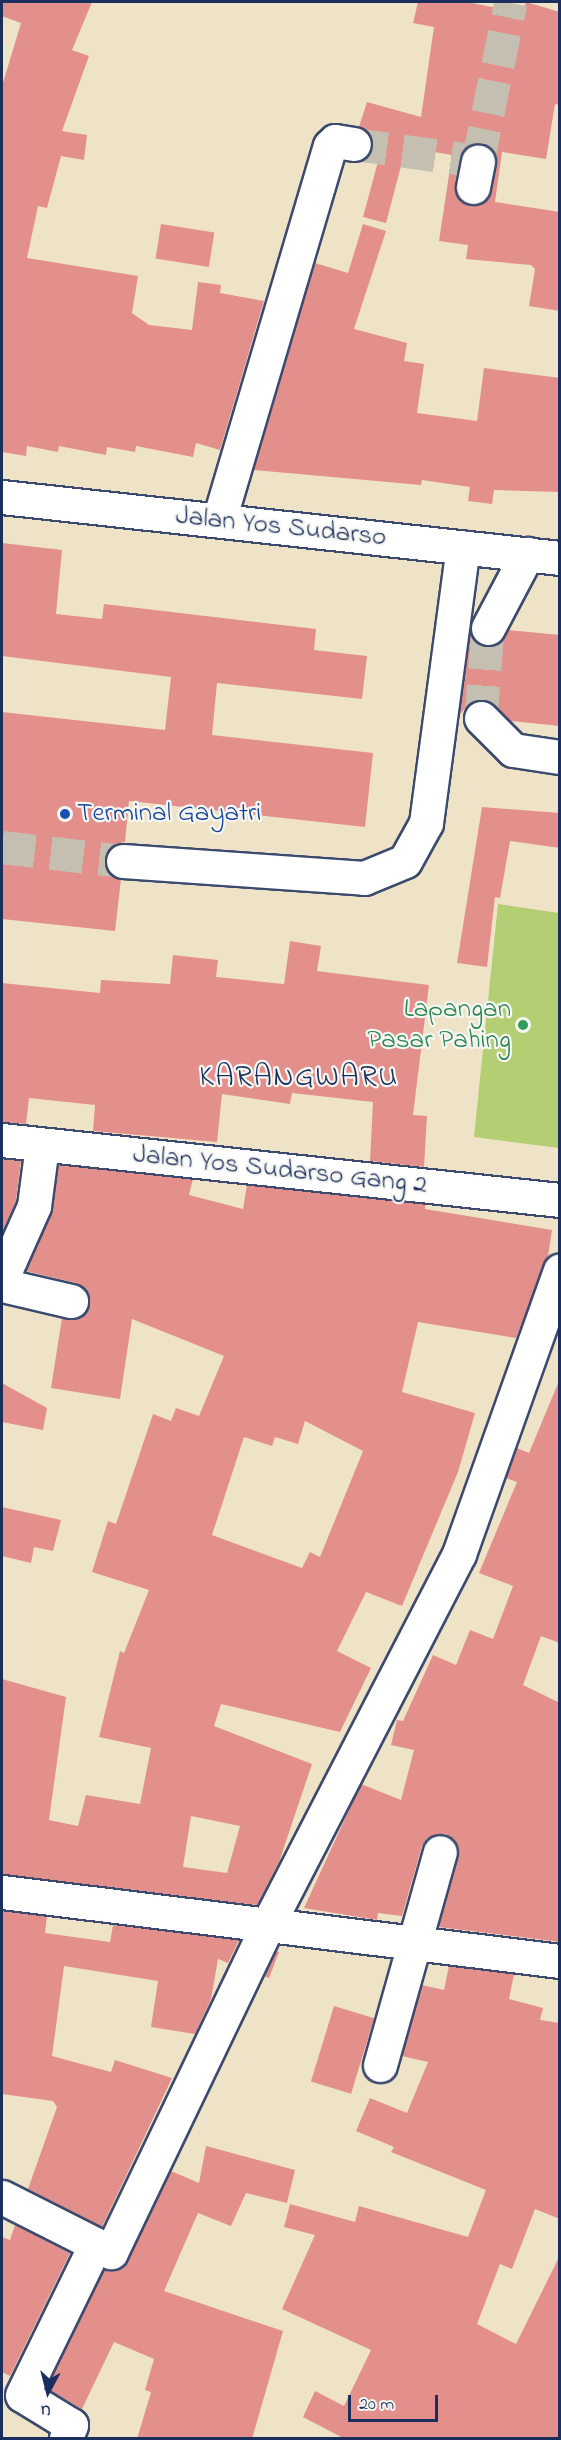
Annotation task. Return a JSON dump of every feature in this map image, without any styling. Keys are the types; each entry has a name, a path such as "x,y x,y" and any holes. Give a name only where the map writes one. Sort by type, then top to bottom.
{"main road":[{"path":"219,520 330,146 335,141 354,144"},
{"name":"Jalan Yos Sudarso","path":"2,497 560,558"},
{"path":"123,861 364,878 405,861 426,823 463,547"},
{"path":"488,627 527,554"},
{"path":"481,718 513,750 560,757"},
{"name":"Jalan Yos Sudarso Gang 2","path":"2,1140 560,1200"},
{"path":"2,1278 34,1206 42,1145"},
{"path":"2,2197 111,2252 267,1926 459,1554 560,1270"},
{"path":"2,1285 70,1301"},
{"path":"380,2065 417,1943 440,1852"},
{"path":"2,1892 560,1961"},
{"path":"66,2439 71,2425 22,2394 96,2245"}],"green space":[{"name":"Lapangan Pasar Pahing","path":"498,904 559,913 559,1148 474,1137"}],"building":[{"path":"2,2 92,2 72,50 89,56 62,131 87,135 84,160 61,156 47,208 38,206 27,258 138,276 132,313 149,325 192,330 198,282 221,285 220,293 264,301 220,450 196,443 193,457 136,446 135,452 107,447 106,455 59,446 58,452 27,446 26,456 2,452 2,86 21,23 2,16"},
{"path":"418,2 467,2 522,13 526,2 560,12 560,105 555,104 546,159 502,152 495,202 560,212 560,311 529,306 535,269 531,265 466,259 468,245 439,241 452,155 406,147 386,223 363,217 380,154 371,151 371,137 359,127 367,102 421,117 434,27 413,23","holes":["472,143 491,147 496,164 488,199 470,205 460,201 455,184 460,157"]},
{"path":"161,224 214,232 209,267 156,259"},
{"path":"363,224 386,231 354,329 407,343 404,361 424,364 417,413 477,421 484,368 560,378 560,492 494,490 492,504 468,501 470,487 422,480 421,485 254,470 315,263 348,273"},
{"name":"Terminal Gayatri","path":"2,543 62,550 56,614 102,619 104,604 316,629 314,650 367,656 362,699 217,683 212,735 373,753 365,827 129,801 125,842 114,844 104,859 106,870 121,879 115,931 2,919 2,712 165,730 171,677 2,656"},
{"path":"508,630 560,635 560,726 511,721 485,700 468,704 459,716 470,633 479,644 489,647"},
{"path":"482,807 560,813 560,848 510,841 500,898 495,897 487,967 457,963"},
{"path":"290,941 321,946 317,971 429,985 413,1115 427,1116 424,1167 370,1161 373,1102 292,1093 290,1104 222,1094 217,1142 93,1131 95,1105 29,1098 26,1124 2,1122 2,983 100,993 101,980 170,984 173,955 218,960 216,977 284,984"},
{"path":"2,1159 21,1161 16,1201 2,1233"},
{"path":"58,1165 193,1179 189,1195 243,1209 247,1185 425,1204 425,1209 552,1230 548,1256 516,1338 418,1322 402,1392 475,1413 458,1472 402,1606 366,1592 337,1651 371,1668 340,1732 221,1704 214,1726 312,1764 279,1862 257,1905 2,1874 2,1679 66,1697 49,1820 78,1826 86,1795 140,1804 151,1748 99,1737 120,1651 124,1653 149,1590 92,1572 108,1521 116,1524 153,1414 171,1421 176,1408 199,1416 224,1356 132,1319 120,1399 51,1388 62,1318 77,1319 89,1305 84,1288 76,1283 26,1271 51,1213","holes":["305,1421 363,1451 320,1557 310,1552 302,1568 212,1535 244,1437 272,1446 275,1437 298,1444","191,1816 240,1826 227,1873 183,1867"]},
{"path":"559,1381 560,1643 541,1636 523,1685 560,1703 560,1942 438,1927 458,1857 454,1839 445,1834 427,1838 422,1846 402,1916 378,1913 377,1920 304,1908 361,1784 401,1800 414,1750 391,1745 397,1720 403,1721 433,1655 456,1665 470,1630 493,1639 513,1586 479,1573 517,1482 506,1478 517,1448 529,1453"},
{"path":"2,1383 47,1408 43,1430 2,1422"},
{"path":"2,1507 61,1520 53,1551 34,1547 31,1563 2,1556"},
{"path":"2,1911 47,1916 45,1933 110,1942 113,1925 239,1940 228,1963 218,1959 211,1999 195,2034 151,2027 158,1981 64,1966 52,2056 111,2072 115,2060 172,2078 102,2227 28,2189 57,2107 53,2101 2,2094"},
{"path":"276,1951 279,1952 269,1978 264,1976"},
{"path":"449,1966 514,1974 509,1999 543,2008 540,2020 560,2023 560,2219 535,2209 512,2269 500,2264 477,2324 516,2344 560,2255 560,2439 345,2439 303,2417 315,2391 344,2406 371,2350 282,2309 315,2235 284,2227 290,2204 355,2222 359,2206 468,2237 486,2190 391,2152 394,2147 356,2131 370,2098 407,2113 428,2062 402,2056 422,1985 444,1990"},
{"path":"334,2006 374,2018 351,2094 311,2082"},
{"path":"206,2146 295,2170 287,2203 246,2193 231,2226 198,2213 164,2291 283,2331 252,2439 137,2439 151,2392 145,2390 154,2359 114,2342 82,2409 46,2388 104,2269 121,2268 128,2261 171,2171 199,2183"},
{"path":"15,2225 70,2253 10,2376 2,2372 2,2237 10,2240"}],"tunnel":[{"path":"354,144 478,161 511,2"},
{"path":"481,718 488,628"},
{"path":"2,847 123,861"}],"place":[{"name":"Terminal Gayatri","path":"65,814"},
{"name":"Lapangan Pasar Pahing","path":"523,1025"}],"district":[{"name":"KARANGWARU","path":"299,1078"}]}
